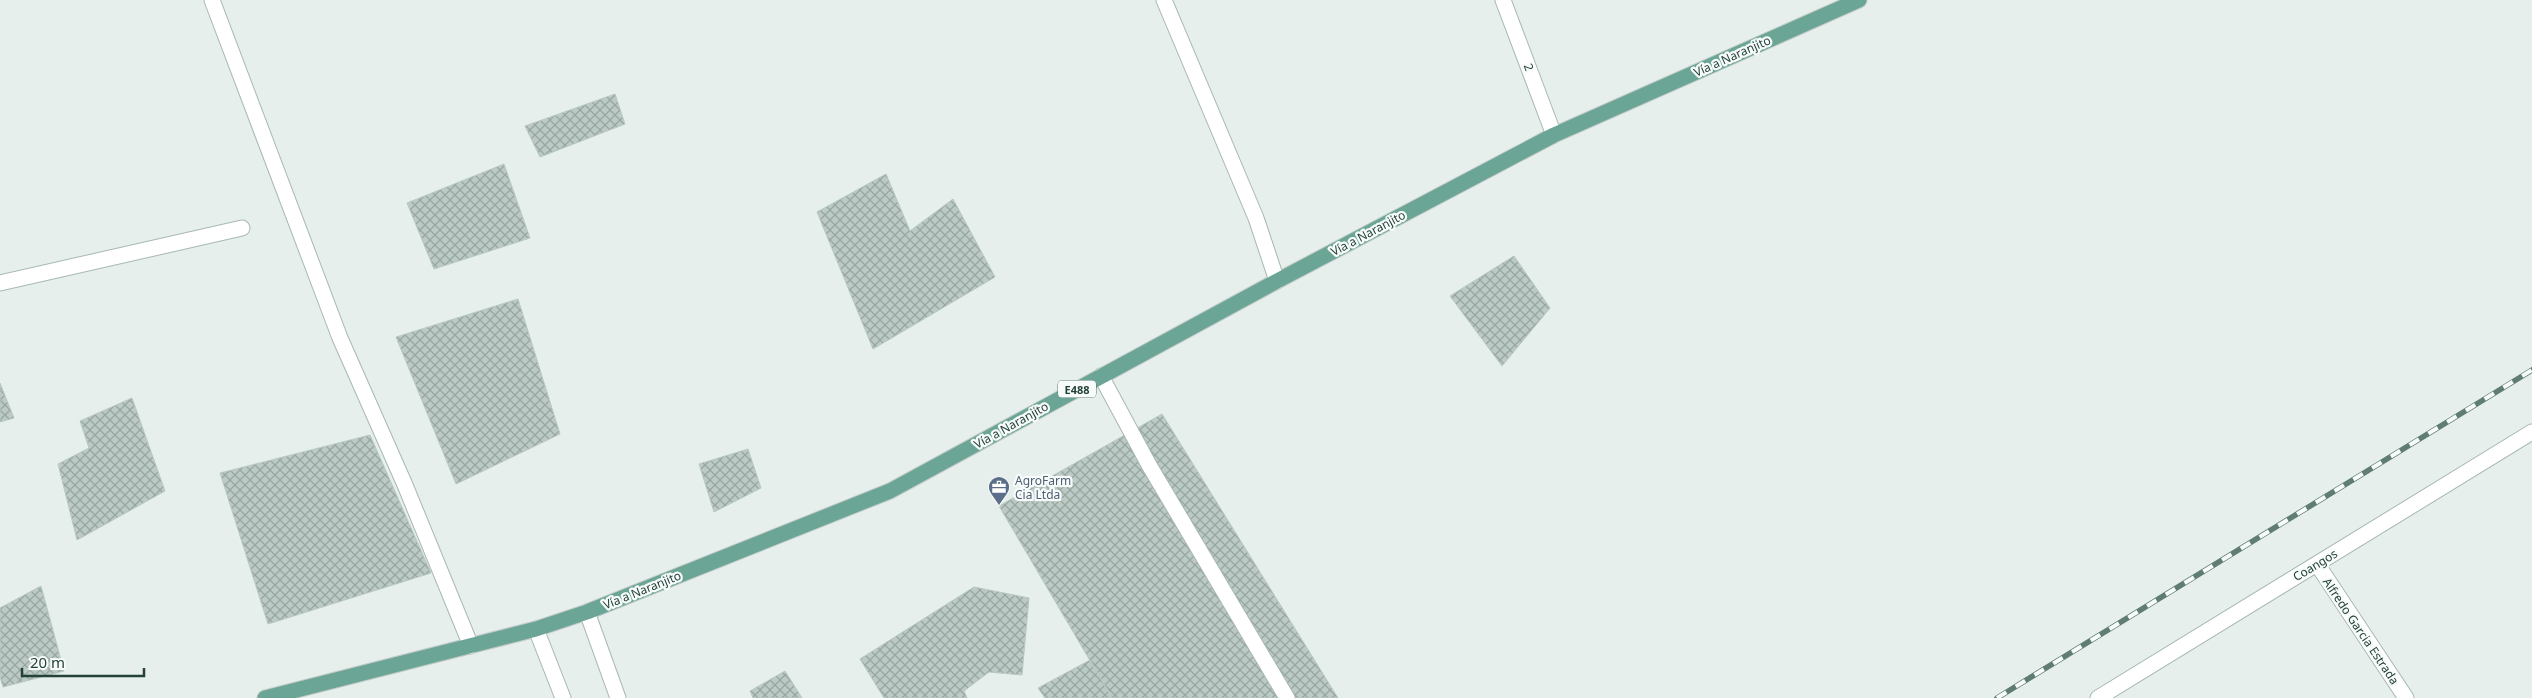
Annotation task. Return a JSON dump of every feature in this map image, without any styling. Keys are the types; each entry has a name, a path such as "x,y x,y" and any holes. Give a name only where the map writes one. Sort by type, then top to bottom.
{"main road":[{"name":"Vía a Naranjito","path":"265,698 536,629 587,612 890,491 1277,281 1554,135 1859,0"}],"street":[{"path":"212,0 340,338 405,485 470,646"},
{"path":"1164,0 1256,218 1277,281"},
{"name":"2","path":"1503,0 1554,135"},
{"path":"0,283 242,228"},
{"path":"1101,376 1149,465 1287,698"},
{"name":"Coangos","path":"2098,698 2532,432"},
{"name":"Alfredo Garcia Estrada","path":"2317,564 2406,698"},
{"path":"587,612 618,698"},
{"path":"536,629 563,698"}],"building":[{"path":"615,94 625,124 540,157 525,126"},
{"path":"504,164 530,238 434,269 407,203"},
{"path":"886,174 910,231 953,199 995,277 873,349 817,212"},
{"path":"1514,256 1550,308 1502,366 1450,296"},
{"path":"518,299 560,434 456,484 396,337"},
{"path":"0,383 14,418 0,422"},
{"path":"132,398 165,491 77,540 58,464 89,448 80,421"},
{"path":"1162,414 1338,698 1112,698 999,506"},
{"path":"370,435 431,573 268,624 220,473"},
{"path":"748,449 761,488 714,512 699,464"},
{"path":"41,586 64,671 3,687 0,677 0,608"},
{"path":"974,587 1029,598 1022,675 989,672 964,691 967,698 884,698 860,659"},
{"path":"1090,660 1112,698 1045,698 1038,688"},
{"path":"785,671 802,698 753,698 750,691"}],"railway":[{"path":"1997,698 2532,370"}],"place":[{"name":"AgroFarm Cia Ltda","path":"999,506"}]}
